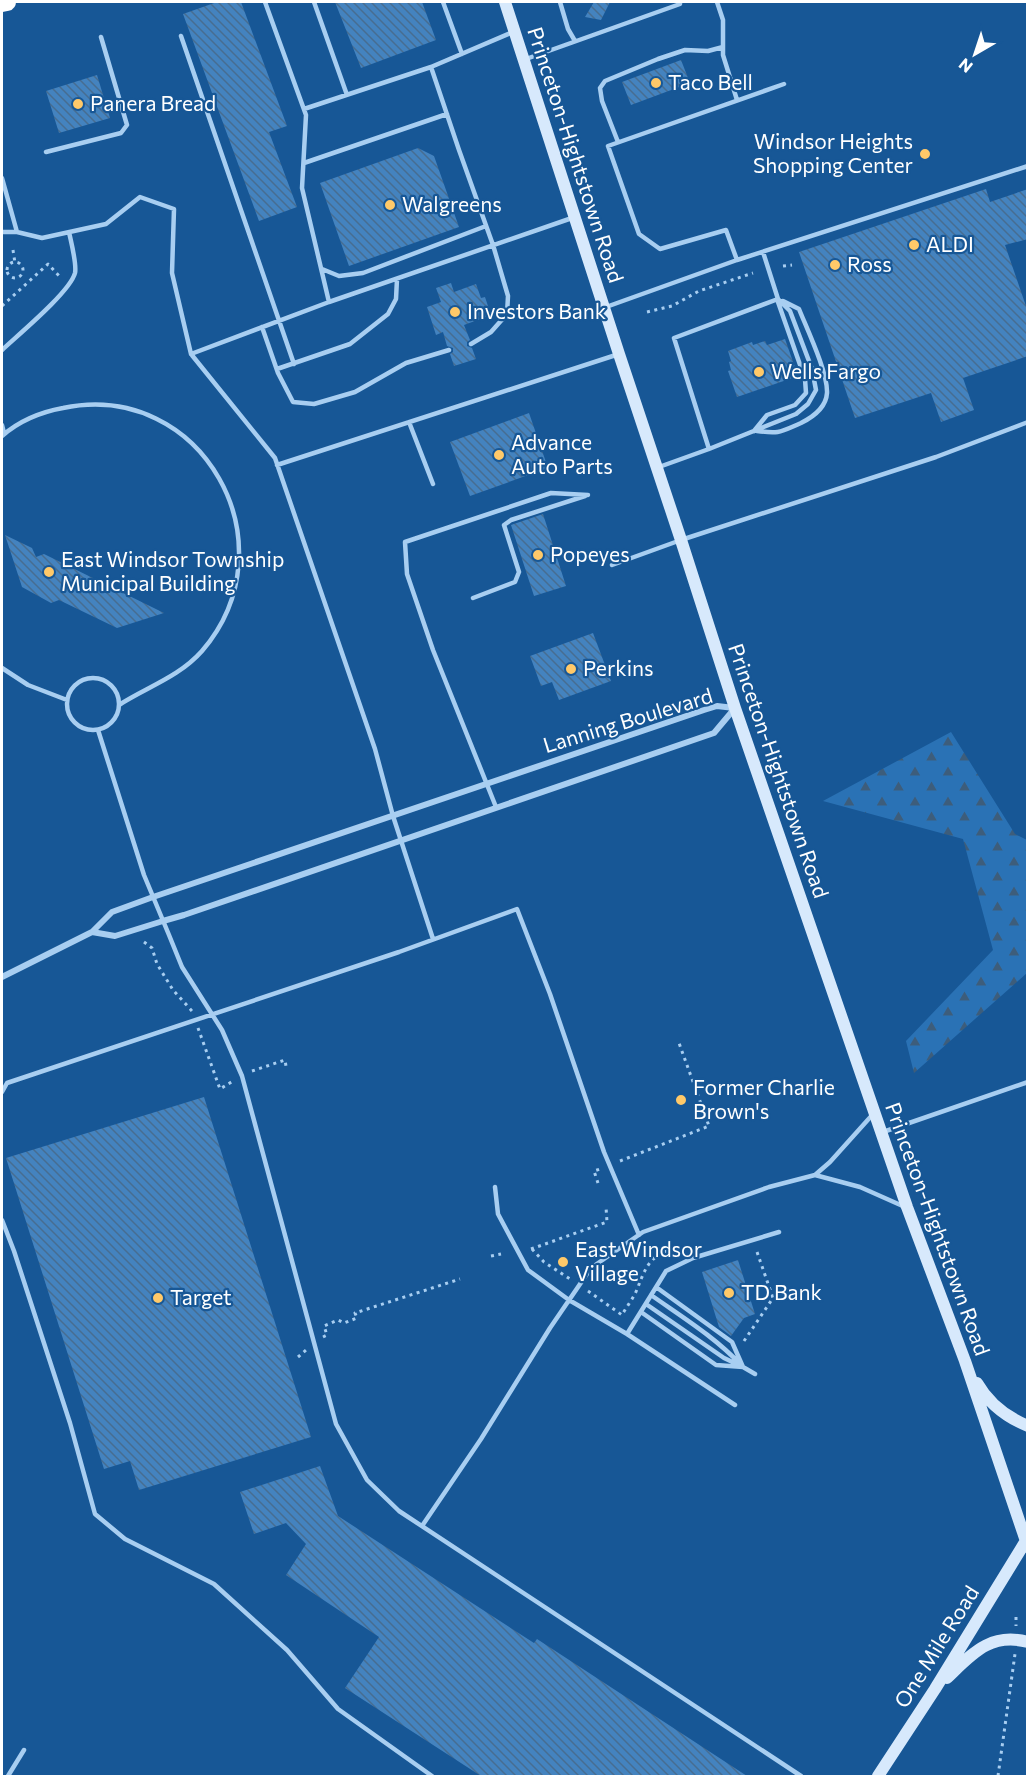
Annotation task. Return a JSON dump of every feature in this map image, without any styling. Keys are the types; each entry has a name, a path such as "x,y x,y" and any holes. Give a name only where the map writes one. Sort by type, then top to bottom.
{"highway":[{"path":"2,3 7,2"}],"main road":[{"name":"Princeton-Hightstown Road","path":"505,2 735,708 880,1133 964,1361 1027,1542"},
{"path":"964,1361 982,1393 998,1409 1028,1426"},
{"name":"One Mile Road","path":"878,1776 1027,1542"},
{"path":"935,1689 973,1653 992,1641 1022,1640"}],"street":[{"name":"Lanning Boulevard","path":"2,977 92,932 112,912 704,710 717,706 735,708"},
{"name":"Lanning Boulevard","path":"92,932 115,936 184,915 714,733 735,708"}],"lane":[{"path":"265,2 306,114 302,188 329,302"},
{"path":"314,2 347,95"},
{"path":"443,2 462,54"},
{"path":"560,2 568,29 575,41"},
{"path":"717,2 723,20 723,55 737,100"},
{"path":"523,60 680,3"},
{"path":"304,109 431,67 514,31"},
{"path":"181,36 294,364"},
{"path":"46,152 121,134 127,125 101,37"},
{"path":"618,142 602,101 600,88 605,81 685,50 708,51 723,47"},
{"path":"431,67 493,245 508,296 507,314 491,332 471,344"},
{"path":"737,260 726,230 660,249 639,234 608,146 784,84"},
{"path":"303,163 447,114"},
{"path":"604,308 737,260 1028,166"},
{"path":"2,178 17,232"},
{"path":"2,232 17,232 42,238 106,224 140,197 174,209 172,273 190,354 275,458 375,749 393,816 433,939"},
{"path":"190,354 329,302 575,217"},
{"path":"322,269 339,276 363,273 486,226"},
{"path":"2,350 69,286 76,272 69,232"},
{"path":"754,431 767,415 795,405 806,393 805,378 763,252"},
{"path":"277,369 350,344 388,314 396,299 397,279"},
{"path":"657,468 796,414 808,404 816,390 812,369 790,311 778,299"},
{"path":"709,449 674,338 778,299 799,309 822,368 827,393 822,406 814,416 777,434 754,431"},
{"path":"262,327 277,369 293,402 314,404 355,392 406,363 449,350"},
{"path":"277,465 619,354"},
{"path":"2,424 3,435 26,420 50,410 99,405 126,408 156,419 176,430 194,445 209,462 223,484 233,508 239,542 236,584 217,632 184,668 119,705"},
{"path":"409,422 433,484"},
{"path":"612,565 681,540 936,457 1028,422"},
{"path":"473,598 514,582 519,572 504,525 511,520 588,495 552,493 405,542 407,574 433,650 496,807"},
{"path":"2,668 28,685 67,700"},
{"path":"91,678 100,679 114,689 119,705 117,714 106,726 98,730 89,730 81,728 70,716 67,700 75,685 91,678"},
{"path":"98,730 144,875 182,967 222,1030 242,1076 336,1424 367,1480 399,1511 422,1527 801,1776"},
{"path":"2,1092 7,1083 517,909 550,994 609,1165 639,1235"},
{"path":"880,1133 1028,1082"},
{"path":"422,1527 591,1268 643,1232 769,1187 815,1174 830,1162 874,1113"},
{"path":"815,1174 860,1187 907,1207"},
{"path":"495,1187 498,1214 528,1270 569,1300 627,1334 735,1406"},
{"path":"2,1220 70,1423 95,1514 125,1539 214,1584 287,1650 338,1709 432,1776"},
{"path":"627,1334 666,1271 693,1258 779,1232"},
{"path":"656,1287 732,1342 743,1368"},
{"path":"651,1295 728,1350 743,1368"},
{"path":"646,1304 724,1358 755,1374"},
{"path":"641,1312 716,1365 743,1368"},
{"path":"8,1776 24,1750"}],"path":[{"path":"13,250 15,263"},
{"path":"8,273 9,266 15,263 22,266 21,275 25,285"},
{"path":"2,306 48,264 69,286"},
{"path":"783,266 792,265"},
{"path":"8,273 14,278 21,275"},
{"path":"2,276 8,273"},
{"path":"646,312 672,306 699,291 753,273"},
{"path":"598,1183 594,1172 709,1126 680,1043"},
{"path":"220,1089 242,1076 285,1060 286,1066"},
{"path":"526,1243 532,1249 607,1222 606,1207"},
{"path":"491,1256 501,1254"},
{"path":"298,1357 327,1335 324,1326 338,1320 344,1323 357,1318 355,1313 460,1279"},
{"path":"998,1776 1022,1640 1016,1617"}],"green space":[{"path":"951,732 1015,834 1027,840 1027,973 914,1073 906,1041 993,950 963,839 823,801"}],"building":[{"path":"217,2 241,2 287,126 269,132 297,207 259,221 183,14"},
{"path":"335,2 422,2 436,40 361,68"},
{"path":"594,2 610,2 601,20 585,17"},
{"name":"Taco Bell","path":"681,60 690,83 631,105 622,82"},
{"name":"Panera Bread","path":"97,75 110,118 59,133 46,91"},
{"name":"Walgreens","path":"418,148 434,156 459,227 349,266 320,183"},
{"path":"986,189 990,202 1028,189 1028,239 1005,245 1028,312 1028,356 963,378 974,410 941,422 931,393 855,418 799,252"},
{"path":"451,283 454,292 476,284 481,298 485,297 491,315 464,325 470,340 467,346 472,348 476,359 454,366 450,354 453,348 447,346 443,332 436,335 427,307 441,302 436,288"},
{"path":"785,339 798,376 737,397 728,371 731,370 729,362 731,361 728,351 752,342 753,345 765,341 767,345"},
{"name":"Advance Auto Parts","path":"529,413 548,468 470,496 450,442"},
{"name":"Popeyes","path":"543,514 566,586 534,596 511,525"},
{"name":"East Windsor Township Municipal Building","path":"5,535 32,548 36,557 44,554 164,613 117,628 59,600 51,603 22,587"},
{"name":"Perkins","path":"593,633 611,681 559,700 552,682 541,686 530,656"},
{"name":"Target","path":"204,1097 311,1437 139,1490 130,1461 104,1469 6,1158"},
{"name":"TD Bank","path":"738,1260 755,1314 744,1318 731,1336 719,1327 702,1272"},
{"path":"320,1466 338,1516 534,1643 537,1639 747,1776 481,1776 345,1688 379,1637 286,1575 306,1544 286,1523 254,1534 240,1492"}],"place":[{"name":"Taco Bell","path":"656,83"},
{"name":"Panera Bread","path":"78,104"},
{"name":"Windsor Heights Shopping Center","path":"925,154"},
{"name":"Walgreens","path":"390,205"},
{"name":"ALDI","path":"914,245"},
{"name":"Ross","path":"835,265"},
{"name":"Investors Bank","path":"455,312"},
{"name":"Wells Fargo","path":"759,372"},
{"name":"Advance Auto Parts","path":"499,455"},
{"name":"Popeyes","path":"538,555"},
{"name":"East Windsor Township Municipal Building","path":"49,572"},
{"name":"Perkins","path":"571,669"},
{"name":"Former Charlie Brown's","path":"681,1100"},
{"name":"East Windsor Village","path":"563,1262"},
{"name":"TD Bank","path":"729,1293"},
{"name":"Target","path":"158,1298"}]}
